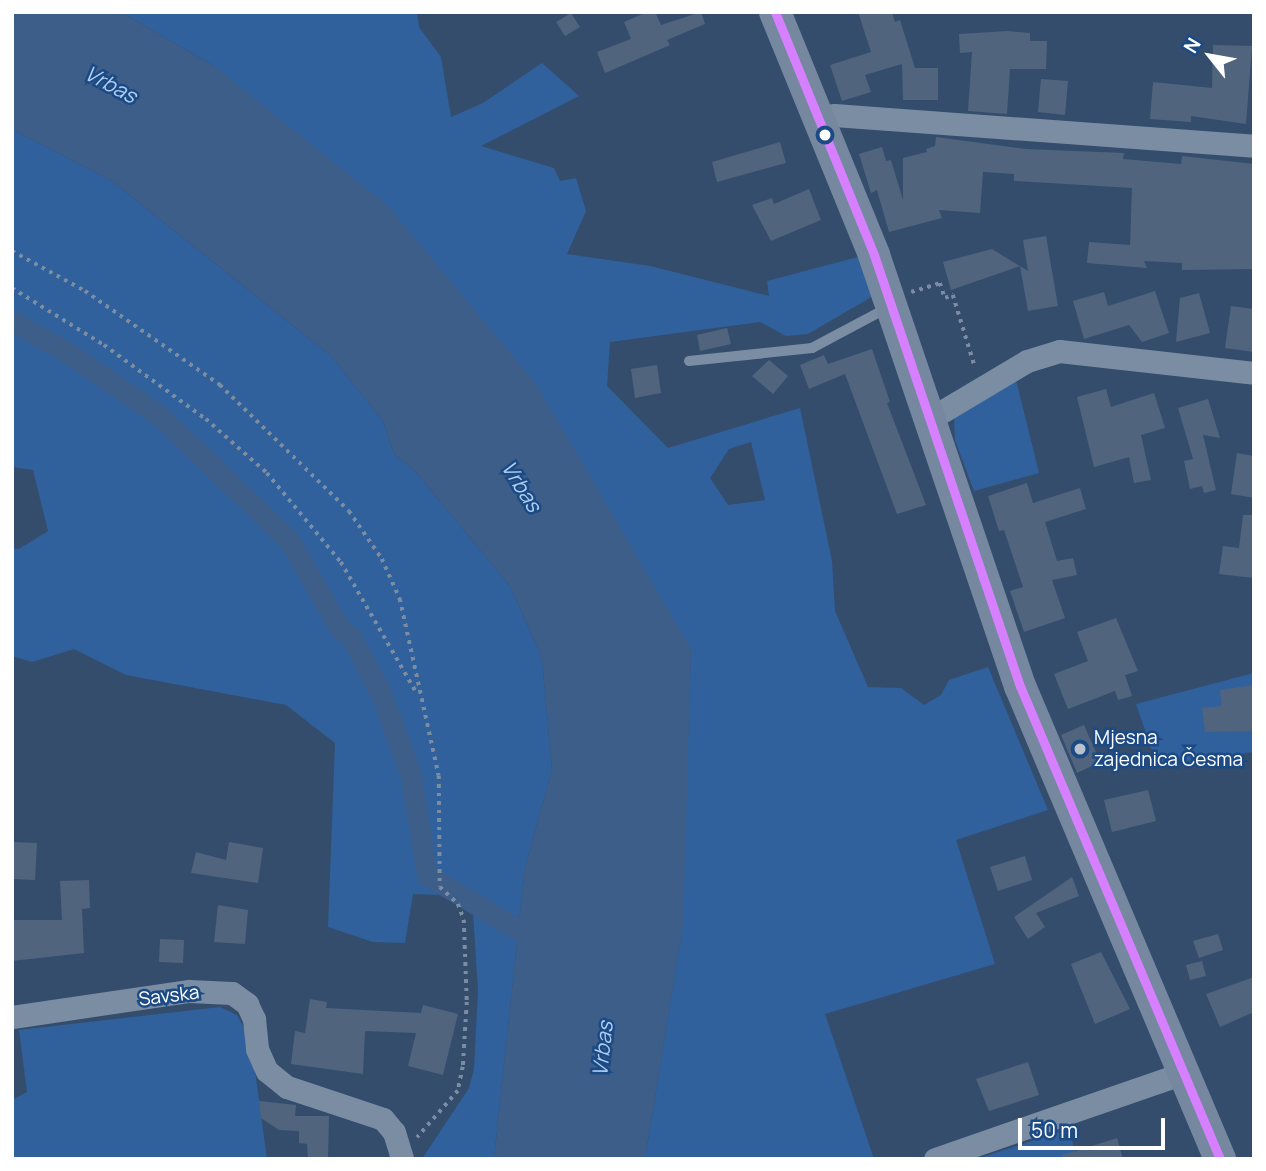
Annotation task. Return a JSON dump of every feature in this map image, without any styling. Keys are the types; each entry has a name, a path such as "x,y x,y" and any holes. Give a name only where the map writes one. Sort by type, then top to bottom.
{"street":[{"path":"775,12 817,118 897,300 928,420 1020,686 1220,1159"},
{"path":"817,118 834,115 1254,146"},
{"path":"928,420 1027,361 1059,351 1254,373"},
{"name":"Savska","path":"12,1017 190,991 232,993 247,1004 254,1019 257,1049 267,1071 287,1087 383,1119 402,1154"},
{"path":"935,1159 1183,1073"}],"lane":[{"path":"689,361 812,348 897,300"}],"path":[{"path":"12,251 85,291 220,385 349,511 382,559 400,599 412,648 417,693 439,776 440,887 458,904 464,920 466,1043 458,1091 402,1154"},
{"path":"897,300 940,283 945,298 953,295 982,389"},
{"path":"12,288 116,353 206,419 267,473 341,562 417,693"}],"shaded area":[{"path":"121,12 417,12 419,27 441,57 451,117 483,103 542,63 579,96 481,146 554,168 560,181 576,178 586,211 567,254 650,266 769,296 767,281 858,257 873,296 808,334 786,336 760,322 610,342 607,386 668,448 800,408 832,561 835,611 868,687 901,688 924,705 941,695 949,680 988,667 1048,810 956,840 995,964 825,1014 874,1159 645,1159 681,936 691,649 214,66","holes":["751,442 765,500 728,505 710,478 729,449"]},
{"path":"12,129 112,181 331,356 383,421 394,454 415,471 510,586 542,658 552,770 525,867 494,1159 422,1159 469,1088 474,1069 478,991 472,896 413,894 405,943 373,942 328,927 335,743 286,705 126,675 74,649 32,662 12,656 12,548 19,549 48,531 33,470 12,467"},
{"path":"1015,376 1039,473 974,491 955,440 954,419 959,409"},
{"path":"1254,673 1254,752 1157,765 1136,704"},
{"path":"220,1007 237,1015 251,1041 267,1159 12,1159 12,1100 27,1092 19,1030"},
{"path":"1068,1129 1078,1159 977,1159"}],"water":[{"name":"Vrbas","path":"12,12 121,12 214,66 389,207 536,384 691,649 683,925 645,1159 494,1159 525,867 552,770 542,658 510,586 415,471 394,454 383,421 331,356 112,181 12,129"}],"building":[{"path":"647,12 655,12 661,25 701,12 705,24 667,40 670,45 605,73 597,52 631,39 624,22"},
{"path":"858,12 892,12 895,22 900,20 915,68 938,68 938,100 903,100 902,64 865,75 871,92 842,101 830,65 871,52"},
{"path":"571,13 580,27 565,36 556,22"},
{"path":"1007,31 1030,33 1030,41 1047,41 1046,69 1010,69 1007,114 968,111 972,52 960,53 959,34"},
{"path":"1213,45 1252,46 1246,124 1191,116 1191,122 1150,119 1153,82 1212,88"},
{"path":"1041,79 1068,81 1065,115 1038,112"},
{"path":"936,137 1026,149 1124,153 1123,159 1181,164 1182,156 1254,164 1254,269 1182,270 1182,263 1144,261 1147,268 1087,263 1089,242 1130,245 1132,188 1014,181 1014,174 983,172 980,213 939,210 942,218 889,232 877,190 871,193 859,154 882,147 886,161 891,160 903,200 903,158 927,152 926,149 935,146"},
{"path":"780,142 786,163 717,182 712,162"},
{"path":"809,189 821,220 771,241 752,205 772,198 774,204"},
{"path":"1046,236 1058,306 1028,311 1020,266 1028,271 1023,240"},
{"path":"992,249 1020,266 951,290 943,262"},
{"path":"1155,291 1169,333 1142,342 1129,325 1084,339 1073,301 1104,292 1108,306"},
{"path":"1199,293 1210,333 1176,342 1180,298"},
{"path":"1231,306 1254,309 1254,352 1225,348"},
{"path":"727,328 731,344 700,351 697,335"},
{"path":"872,349 890,402 887,403 926,505 897,514 845,374 809,389 800,365 824,355 828,364"},
{"path":"769,360 788,376 773,394 752,376"},
{"path":"657,365 661,393 635,398 631,369"},
{"path":"1106,389 1111,407 1154,393 1165,428 1141,435 1151,480 1134,483 1129,457 1094,467 1077,397"},
{"path":"1208,399 1220,438 1203,435 1216,490 1204,493 1202,486 1190,489 1184,461 1193,459 1178,408"},
{"path":"1237,453 1254,456 1254,498 1231,494"},
{"path":"1027,483 1033,503 1080,488 1086,509 1045,522 1057,561 1073,558 1077,575 1052,580 1065,618 1024,632 1010,591 1023,587 1004,530 999,531 988,496"},
{"path":"1243,515 1254,515 1254,578 1219,574 1223,546 1239,548"},
{"path":"1116,618 1138,671 1125,675 1132,696 1118,700 1115,691 1068,709 1054,674 1088,661 1077,632"},
{"path":"1254,685 1254,731 1205,732 1202,708 1222,706 1220,690"},
{"name":"Mjesna zajednica Česma","path":"1084,725 1100,762 1077,773 1061,735"},
{"path":"1148,790 1156,821 1112,832 1104,800"},
{"path":"12,842 37,843 35,880 12,879"},
{"path":"229,842 263,848 258,883 191,873 196,852 226,860"},
{"path":"1025,856 1032,880 998,891 990,867"},
{"path":"1072,877 1079,896 1036,913 1045,927 1028,939 1014,917"},
{"path":"89,880 90,908 82,909 84,953 12,961 12,920 62,920 60,881"},
{"path":"218,905 248,910 245,944 214,942"},
{"path":"1218,934 1223,950 1199,958 1193,941"},
{"path":"160,939 184,940 183,963 159,962"},
{"path":"1101,952 1130,1009 1095,1024 1071,964"},
{"path":"1202,961 1206,976 1190,980 1186,965"},
{"path":"1254,977 1254,1012 1220,1027 1206,994"},
{"path":"310,999 327,1002 326,1008 421,1013 423,1005 458,1014 443,1075 408,1066 416,1033 365,1031 363,1074 291,1064 295,1031 305,1033"},
{"path":"1028,1062 1039,1095 989,1111 976,1079"},
{"path":"259,1101 296,1105 295,1116 329,1116 328,1159 308,1159 307,1144 299,1143 299,1131 279,1130 261,1118"},
{"path":"1117,1138 1123,1159 1063,1159 1063,1155"}],"waterway":[{"path":"12,321 65,351 159,415 289,540 339,627 351,637 383,698 411,776 427,875 517,929"}],"transit line":[{"path":"775,12 874,255 1020,686 1220,1159"}],"place":[{"name":"Mjesna zajednica Česma","path":"1080,749"}]}
